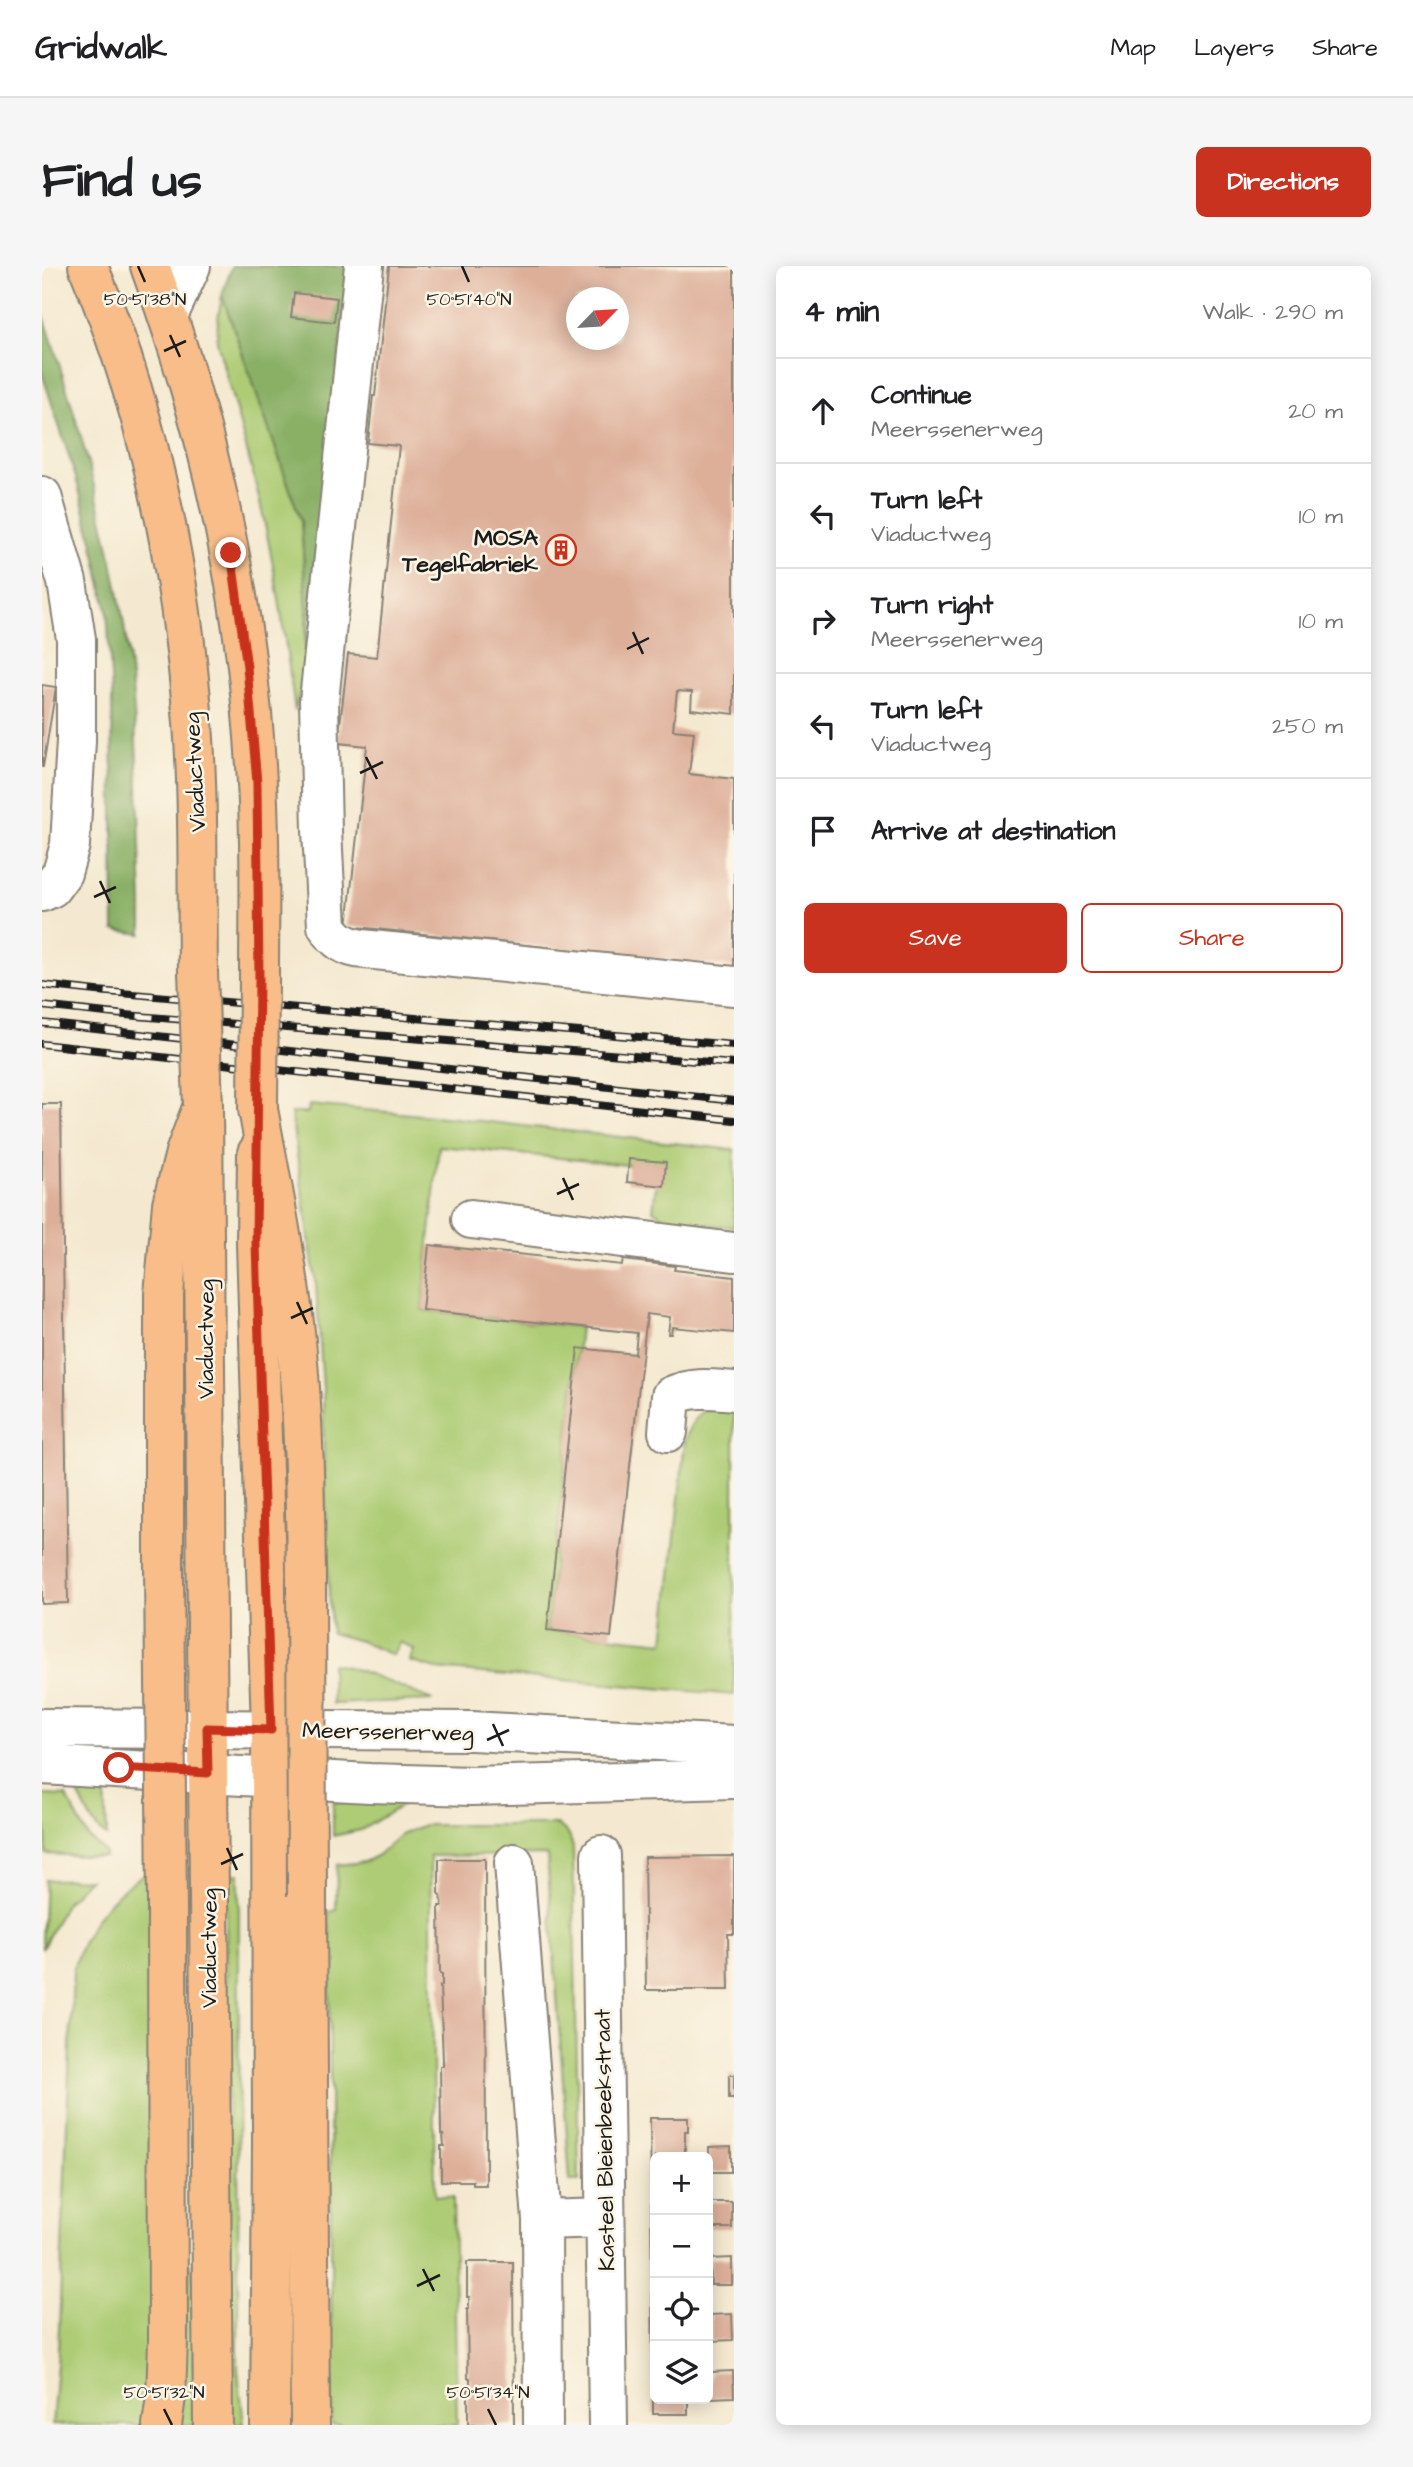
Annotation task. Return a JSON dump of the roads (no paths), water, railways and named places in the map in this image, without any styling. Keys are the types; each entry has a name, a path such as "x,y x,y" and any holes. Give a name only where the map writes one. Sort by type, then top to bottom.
{"main road":[{"name":"Viaductweg","path":"88,266 135,399 165,524 177,593 193,723 203,1105 213,2425"},
{"path":"150,266 193,396 231,553 247,667 257,783 259,979 256,1243 271,1730 270,2425"},
{"path":"162,2425 168,2342 165,1282 175,1191 185,1153 203,1105"},
{"path":"258,1109 281,1230 296,1339 303,1425 310,2425"}],"street":[{"path":"168,316 191,266"},
{"path":"364,266 319,701 327,926 333,936 342,943 363,949 734,986"},
{"path":"42,496 67,582 76,639 76,741 70,845 62,873 51,888 42,892"},
{"path":"471,1219 734,1252"},
{"path":"668,1432 671,1396 698,1388 734,1391"},
{"name":"Meerssenerweg","path":"42,1728 472,1731 734,1745"},
{"path":"42,1765 472,1786 734,1779"},
{"path":"671,1780 691,1803 734,1802"},
{"name":"Kasteel Bleienbeekstraat","path":"601,1855 608,2425"},
{"path":"514,1863 542,2220 543,2425"},
{"path":"542,2220 605,2218"}],"railway":[{"path":"42,985 734,1045"},
{"path":"42,1006 734,1064"},
{"path":"42,1023 734,1101"},
{"path":"42,1044 734,1120"}],"place":[{"name":"MOSA Tegelfabriek","path":"561,550"}]}
